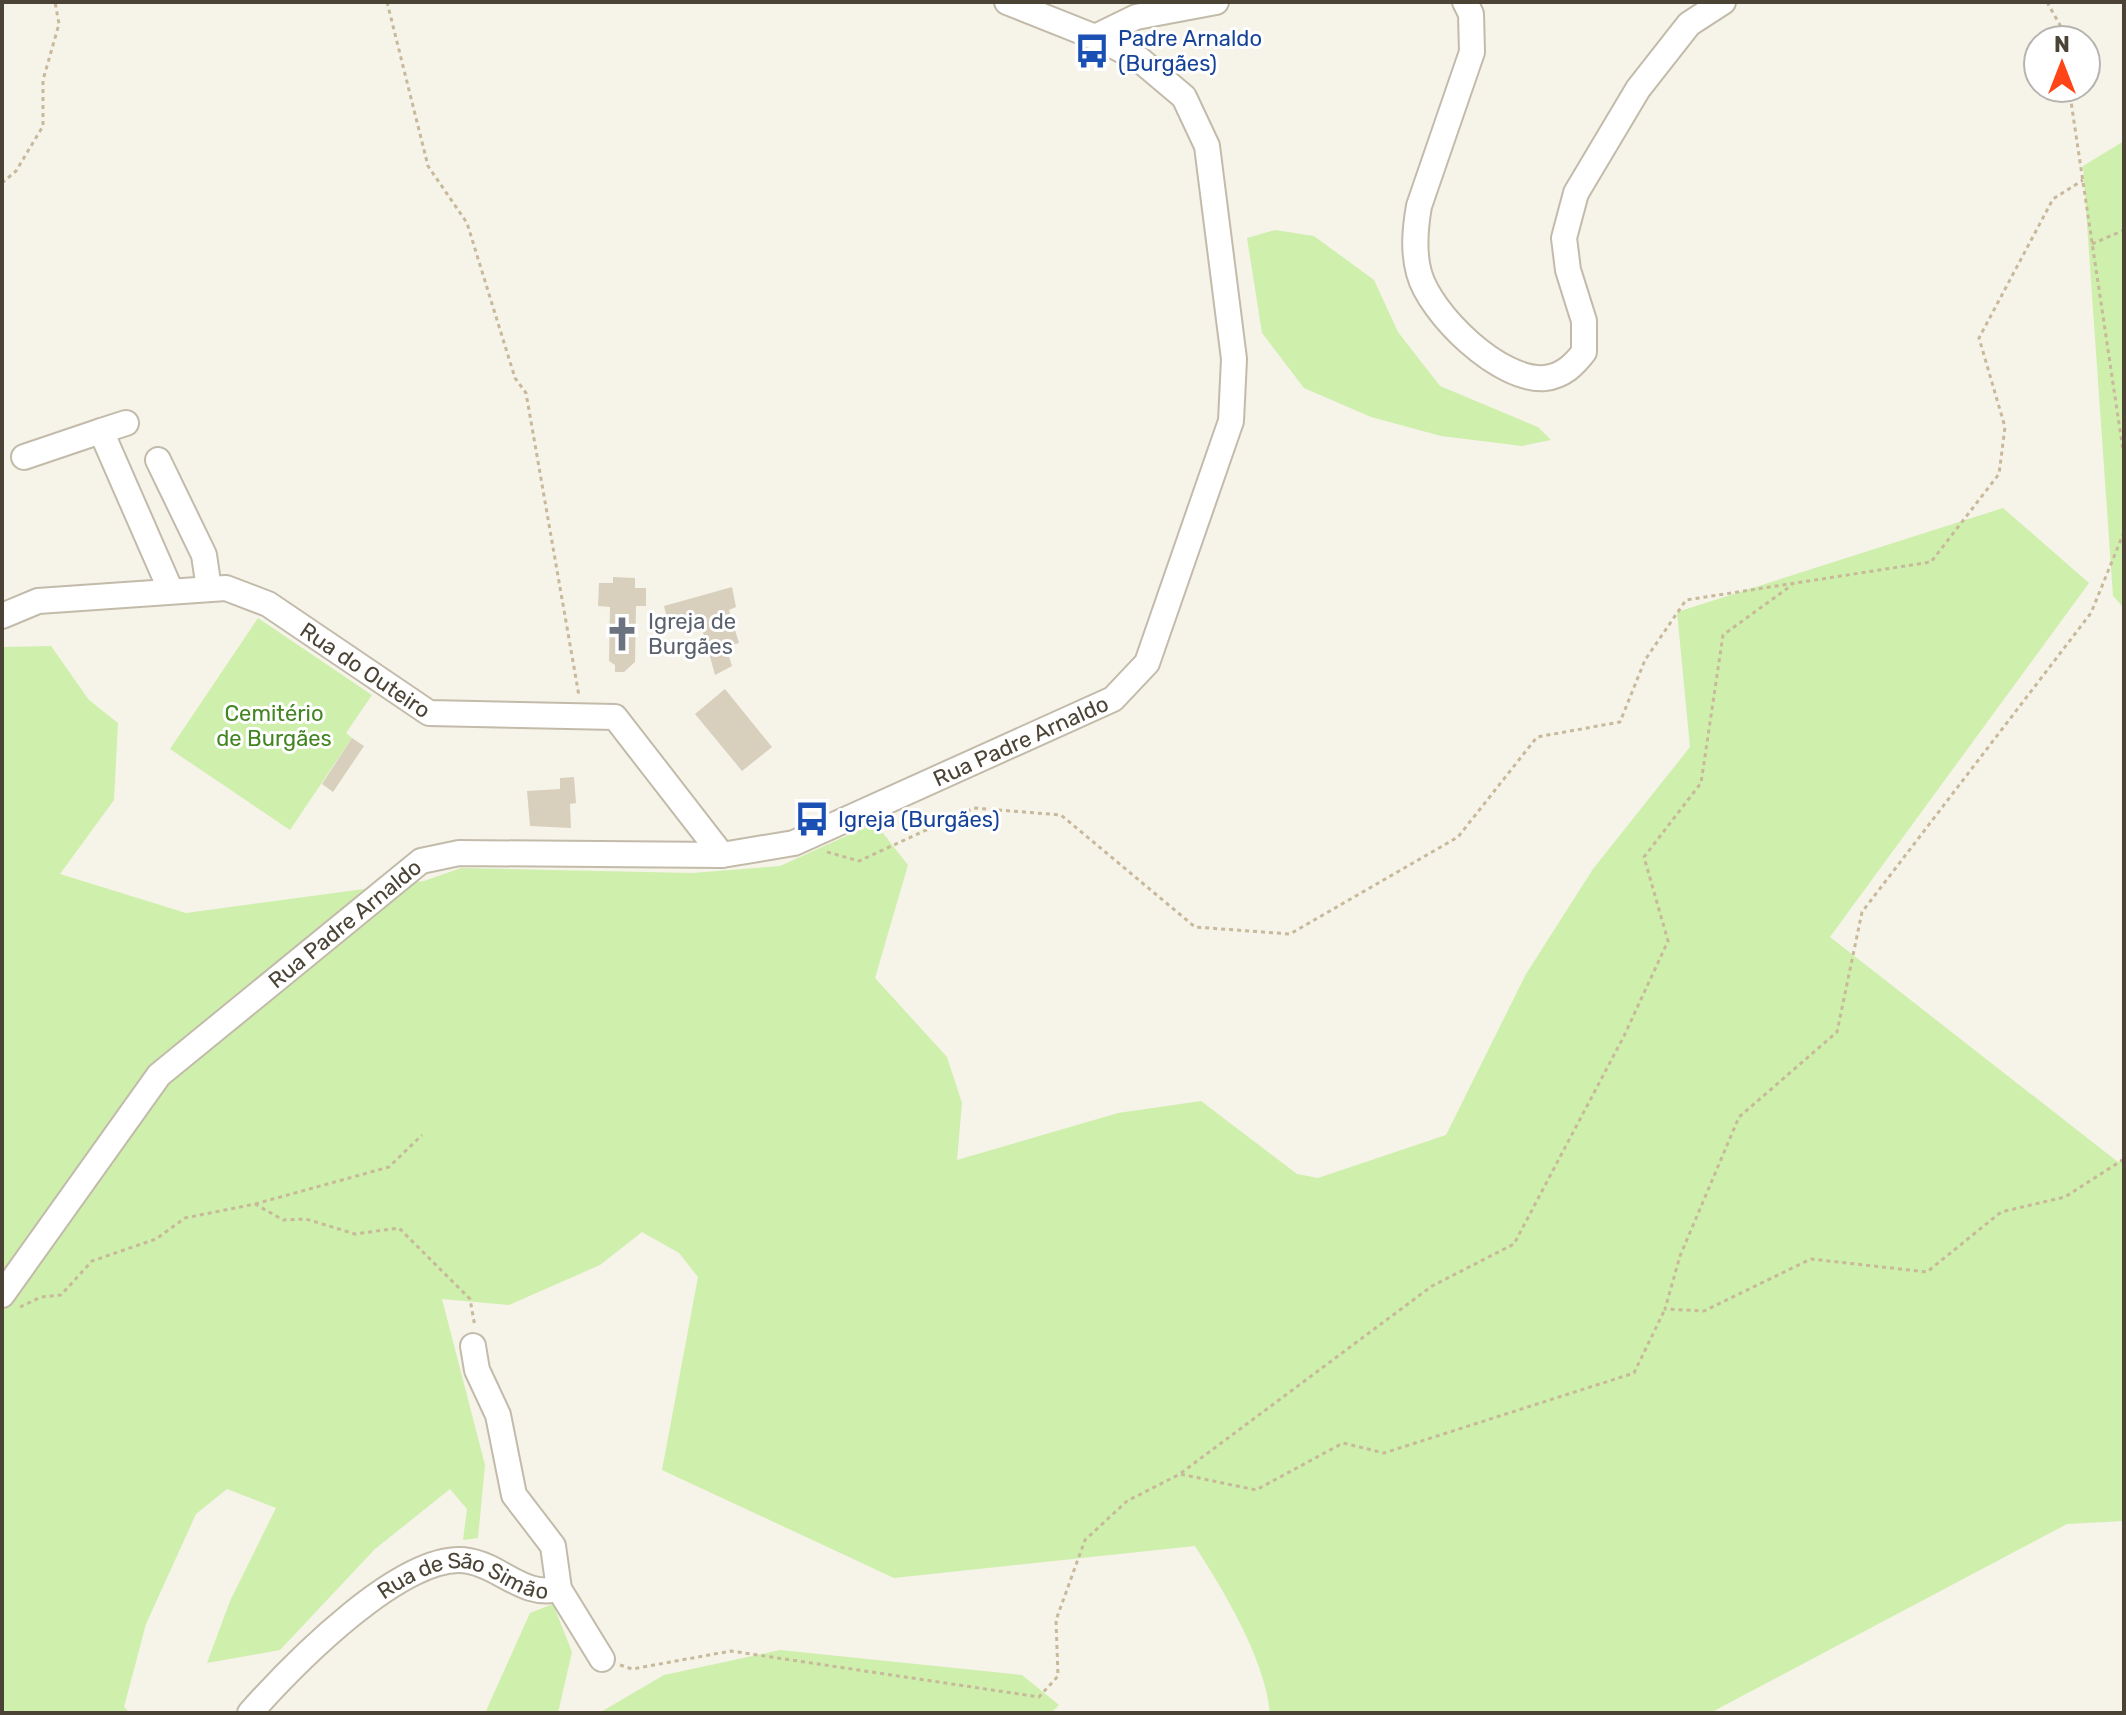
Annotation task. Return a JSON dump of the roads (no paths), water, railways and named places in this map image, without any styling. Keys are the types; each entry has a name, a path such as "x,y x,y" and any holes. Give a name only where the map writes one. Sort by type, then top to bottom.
{"street":[{"name":"Rua Padre Arnaldo","path":"8,1302 159,1075 421,861 459,853 722,855 794,843 1113,699 1147,663 1231,421 1234,359 1207,146 1184,97 1139,59 1095,37 1007,2"},
{"path":"1095,37 1136,17 1216,2"},
{"path":"1465,2 1471,14 1472,52 1419,206 1414,232 1419,274 1439,313 1467,343 1513,370 1544,379 1570,370 1584,352 1584,321 1568,270 1564,238 1576,193 1638,89 1689,24 1723,2"},
{"path":"24,457 126,423"},
{"path":"101,431 171,591"},
{"path":"158,460 204,555 209,589"},
{"name":"Rua do Outeiro","path":"2,616 38,601 226,588 268,604 429,713 615,717 722,855"},
{"name":"Rua de São Simão","path":"250,1713 291,1666 402,1576 436,1562 468,1560 542,1593 559,1589 553,1546 514,1495 498,1415 477,1370 473,1346"},
{"path":"559,1589 602,1659"}],"place":[{"name":"Padre Arnaldo (Burgães)","path":"1092,51"},
{"name":"Igreja de Burgães","path":"622,634"},
{"name":"Igreja (Burgães)","path":"812,819"}],"park label":[{"name":"Cemitério de Burgães","path":"274,726"}]}
